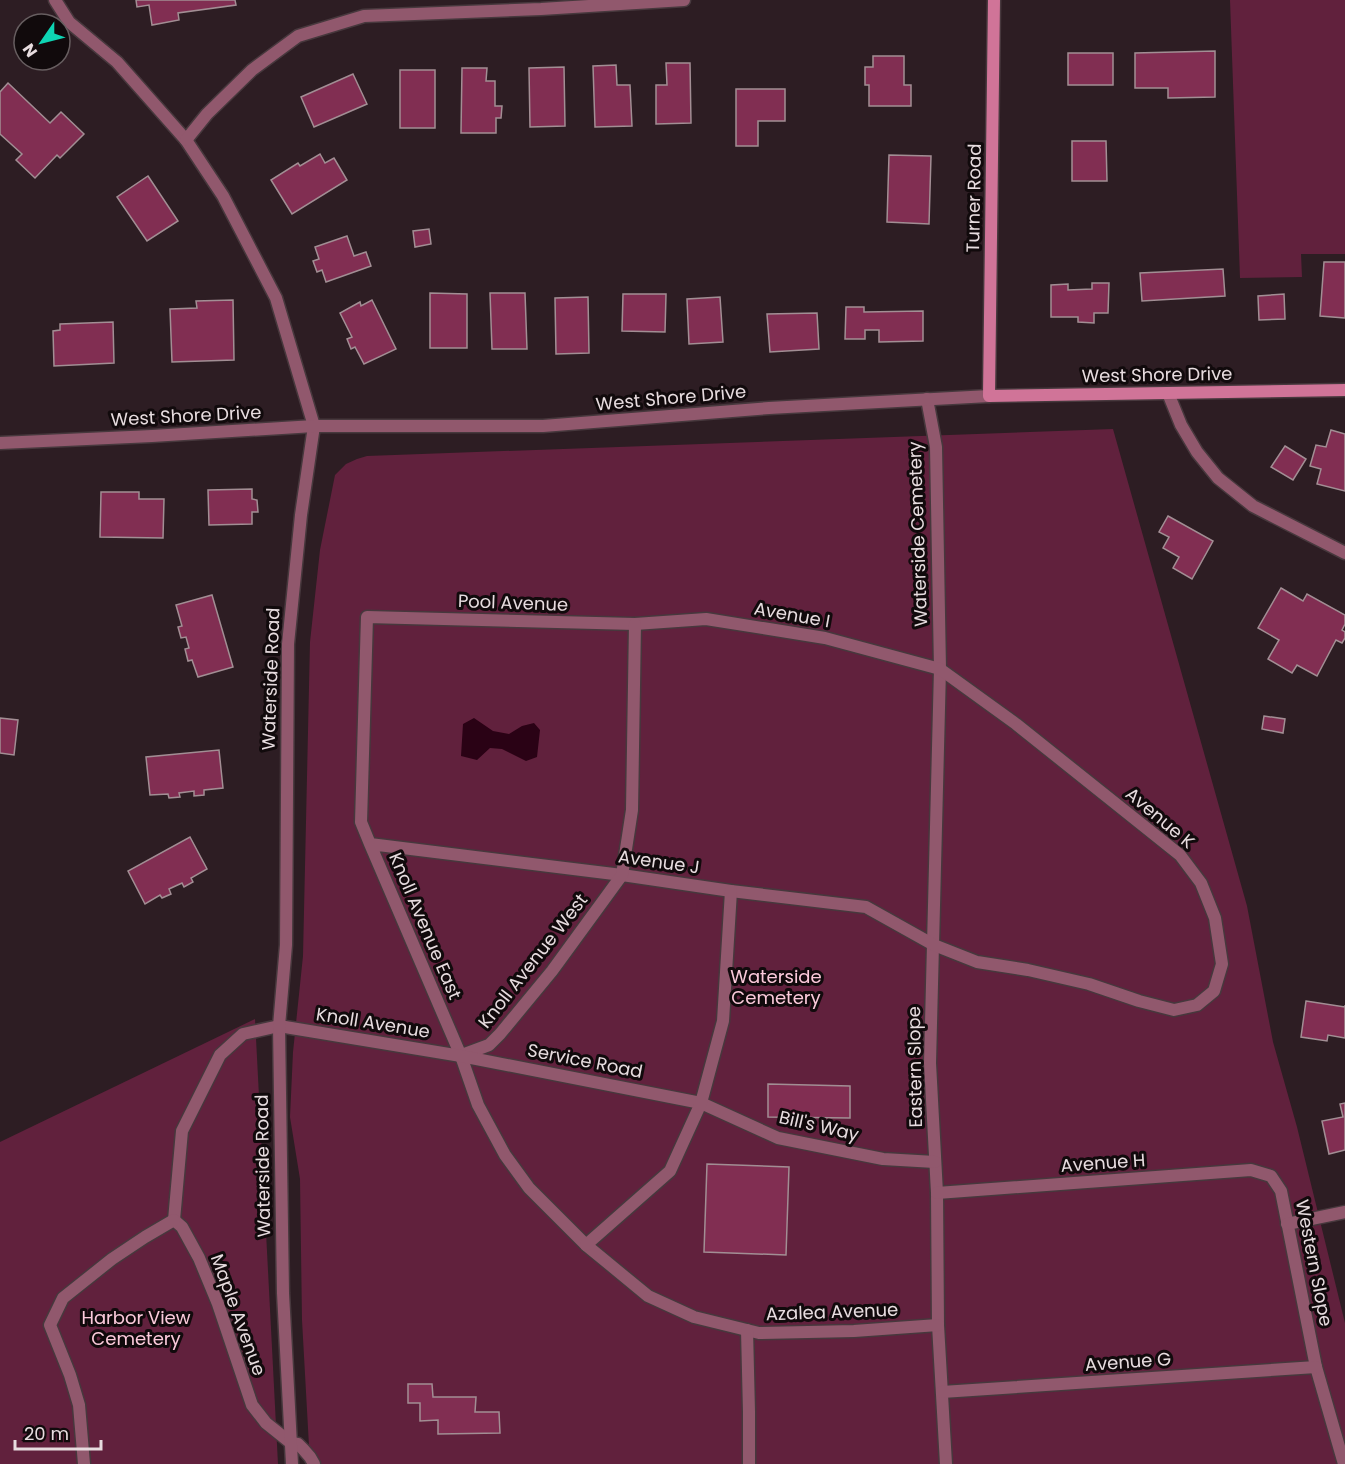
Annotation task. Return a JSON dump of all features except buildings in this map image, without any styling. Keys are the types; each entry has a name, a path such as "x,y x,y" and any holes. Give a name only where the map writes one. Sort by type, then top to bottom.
{"main road":[{"name":"Turner Road","path":"989,396 994,0"},
{"name":"West Shore Drive","path":"989,396 1345,390"}],"street":[{"name":"Waterside Road","path":"55,0 69,22 117,62 186,140 223,196 276,298 314,426 301,515 288,644 286,945 279,1026 283,1293 292,1464"},
{"path":"186,140 207,114 252,70 298,36 364,16 541,9 684,0"},
{"path":"1168,393 1181,425 1197,452 1218,478 1254,506 1345,553"},
{"name":"West Shore Drive","path":"0,443 314,426 543,426 770,408 989,396"},
{"name":"Waterside Cemetery","path":"927,399 936,447 940,669"},
{"name":"Pool Avenue","path":"370,844 362,822 367,617 635,624"},
{"name":"Avenue I","path":"635,624 706,619 825,638 940,669"},
{"path":"622,875 632,810 635,624"},
{"name":"Eastern Slope","path":"940,669 930,1063 937,1193 938,1324 946,1464"},
{"name":"Avenue K","path":"934,945 977,962 1028,970 1089,984 1174,1010 1197,1005 1214,991 1222,964 1215,918 1201,883 1180,855 1016,724 940,669"},
{"name":"Avenue J","path":"370,844 866,907 934,945"},
{"name":"Knoll Avenue East","path":"370,844 461,1056"},
{"name":"Knoll Avenue West","path":"461,1056 489,1045 500,1034 552,971 622,875"},
{"path":"586,1245 670,1171 701,1103 723,1021 731,891"},
{"path":"84,1464 79,1405 50,1325 63,1298 112,1258 174,1220 182,1131 220,1055 243,1034 279,1026"},
{"name":"Knoll Avenue","path":"279,1026 461,1056"},
{"name":"Service Road","path":"461,1056 701,1103"},
{"name":"Azalea Avenue","path":"461,1056 478,1105 505,1155 530,1188 586,1245 648,1296 694,1317 759,1333 854,1331 938,1324"},
{"name":"Bill's Way","path":"701,1103 778,1138 883,1159 935,1162"},
{"name":"Avenue H","path":"937,1193 1251,1170 1270,1176"},
{"name":"Western Slope","path":"1270,1176 1281,1191 1316,1367 1344,1464"},
{"path":"1287,1224 1345,1212"},
{"name":"Maple Avenue","path":"174,1220 182,1227 199,1258 218,1304 252,1404 266,1423 291,1443"},
{"path":"747,1330 749,1464"},
{"name":"Avenue G","path":"942,1392 1316,1367"},
{"path":"291,1443 298,1444 314,1464"}],"green space":[{"path":"1230,0 1345,0 1345,254 1301,254 1302,277 1240,278"},
{"name":"Waterside Cemetery","path":"1113,429 1247,906 1273,1042 1297,1127 1345,1323 1345,1464 310,1464 302,1320 300,1179 290,1117 293,1052 303,956 310,642 320,550 335,475 346,464 367,456"},
{"name":"Harbor View Cemetery","path":"255,1019 278,1464 0,1464 0,1142"}],"shaded area":[{"path":"474,718 493,731 509,734 522,726 534,723 540,730 537,757 526,761 502,749 490,748 477,760 461,756 463,724"}]}
